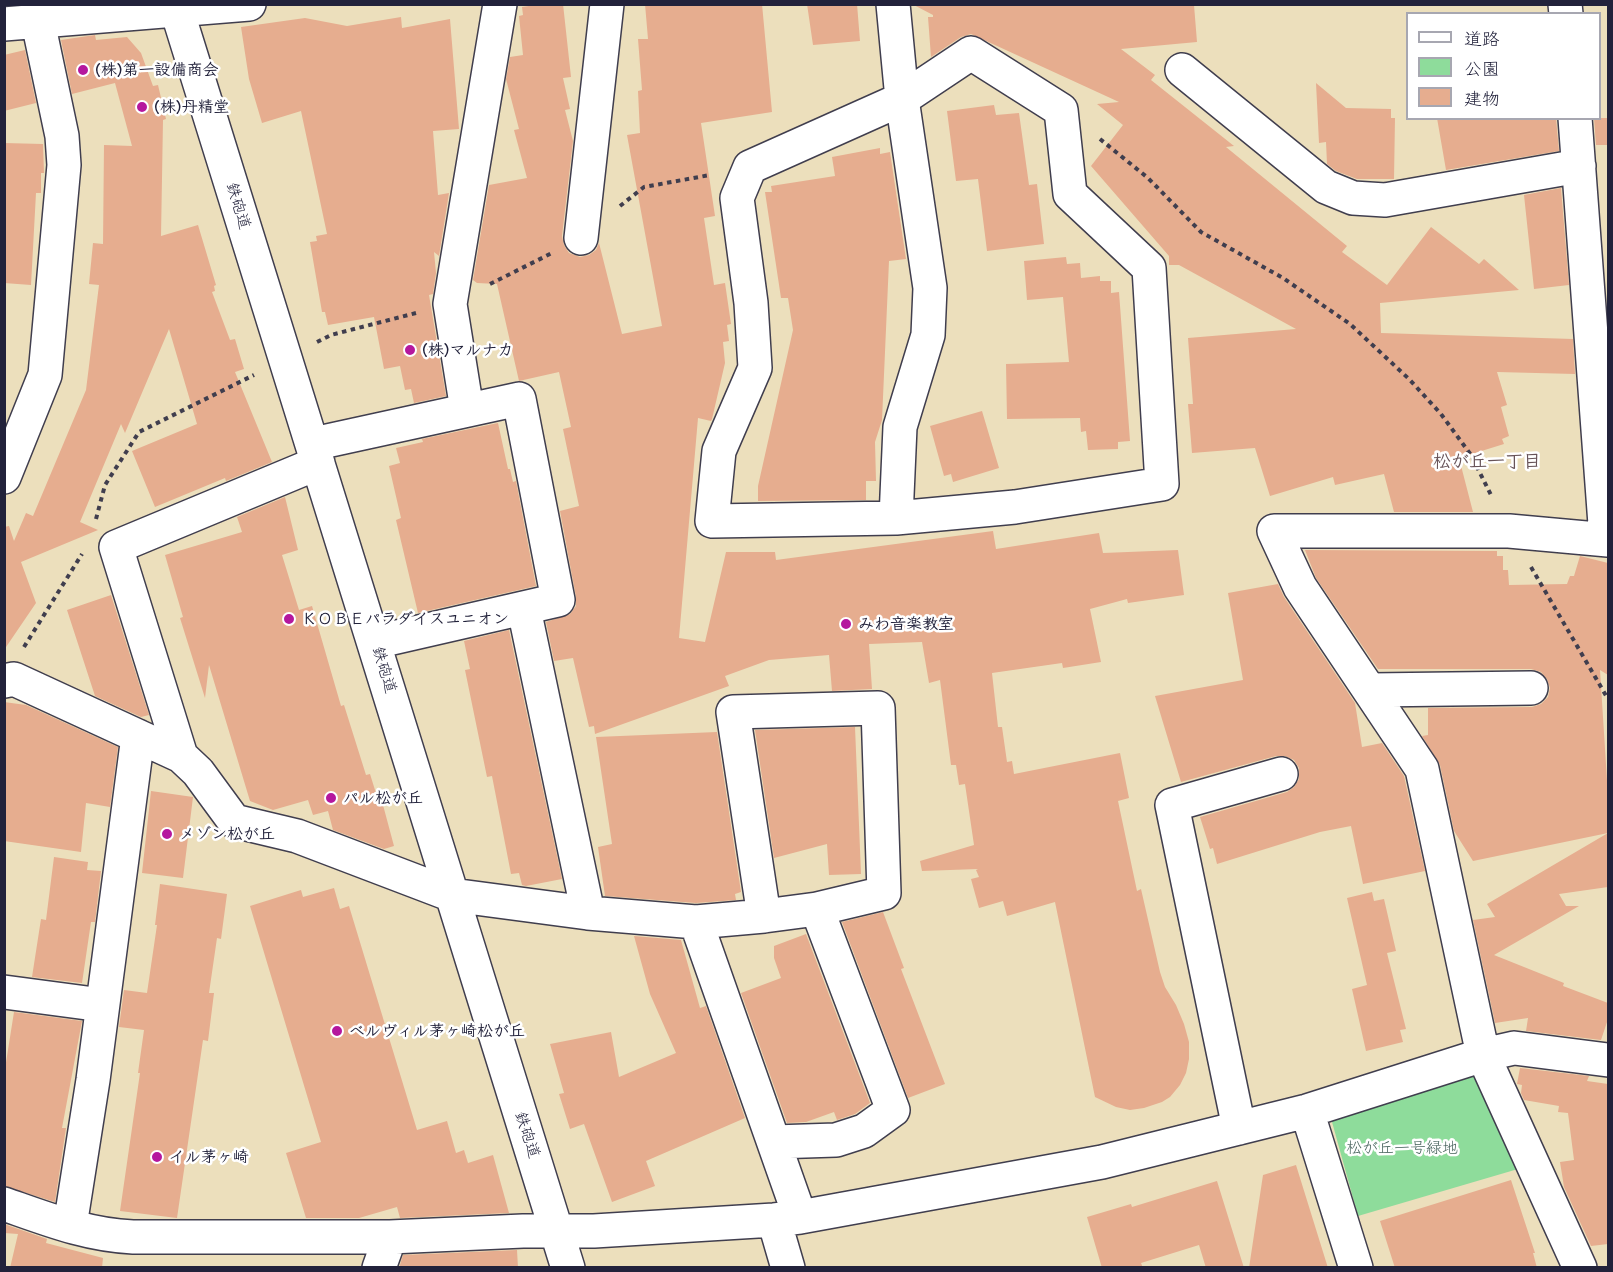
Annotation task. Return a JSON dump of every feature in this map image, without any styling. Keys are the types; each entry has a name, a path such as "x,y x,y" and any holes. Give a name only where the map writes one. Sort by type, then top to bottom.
{"street":[{"path":"4,24 176,8 249,4"},
{"path":"467,410 450,304 500,4"},
{"path":"581,238 607,4"},
{"path":"893,4 902,99 930,288 928,335 900,427 897,518"},
{"name":"鉄砲道","path":"176,8 568,1268"},
{"path":"4,477 45,375 64,165 62,136 38,22"},
{"path":"971,53 1061,110 1070,194 1149,268 1162,484 1015,507 897,518 712,521 719,451 755,368 751,303 737,198 750,167 902,99 971,53"},
{"path":"1182,70 1326,187 1353,198 1385,200 1579,166"},
{"path":"1575,120 1607,539 1509,531 1274,531 1300,586 1422,769 1483,1055 1580,1268"},
{"path":"181,756 116,547 315,454 467,410 519,399 558,600 375,642"},
{"path":"524,609 588,913"},
{"path":"9,680 181,756 198,772 234,821 297,836 452,894 588,913 696,922 764,916 817,909 884,893 878,708 733,712 764,916"},
{"path":"1371,690 1531,688"},
{"path":"70,1226 138,736"},
{"path":"1239,1128 1172,805 1281,774"},
{"path":"774,1142 836,1140 864,1131 893,1110 817,909"},
{"path":"696,922 774,1142 787,1219 788,1268"},
{"path":"4,992 102,1005"},
{"path":"4,1204 105,1236 133,1237 390,1237 558,1231 594,1232 787,1219 1102,1162 1307,1111 1483,1055 1514,1048 1608,1060"},
{"path":"1307,1111 1356,1268"},
{"path":"379,1268 390,1237"}],"path":[{"path":"1061,110 1148,178 1201,231 1283,278 1350,324 1409,379 1441,414 1471,455 1509,531 1608,699"},
{"path":"314,344 331,335 450,304 581,238 644,187 750,167"},
{"path":"96,519 105,485 139,432 257,374"},
{"path":"9,680 11,668 84,552"}],"green space":[{"name":"松が丘一号緑地","path":"1488,1072 1518,1169 1358,1216 1329,1111"}],"building":[{"path":"563,4 571,77 563,78 570,109 565,110 573,141 562,236 564,245 569,253 580,257 596,250 599,243 622,334 662,326 627,135 640,133 638,91 642,90 638,39 648,39 645,4 762,4 772,112 701,123 715,216 704,218 714,285 725,283 731,324 727,325 729,341 723,342 725,363 712,419 711,421 698,418 679,638 705,642 726,552 775,552 776,560 993,531 996,549 1099,533 1103,553 1178,550 1184,595 1128,603 1127,599 1090,609 1101,662 1063,668 1062,663 992,673 998,727 1002,727 1007,762 1012,761 1014,774 1120,753 1129,798 1118,801 1137,891 1141,889 1165,987 1176,1005 1189,1042 1186,1073 1180,1085 1170,1097 1162,1102 1130,1110 1116,1107 1095,1097 1055,902 1007,916 1003,901 979,908 971,879 979,877 976,870 978,869 922,871 920,861 974,845 965,784 959,785 956,765 951,765 940,680 929,683 922,642 869,644 872,689 832,691 829,655 769,660 725,676 729,686 595,734 594,726 589,727 573,658 554,661 546,622 570,614 576,606 560,511 579,506 563,429 571,427 559,372 519,381 497,284 477,283 473,280 489,185 527,178 514,130 519,129 506,79 510,57 523,55 519,16 523,15 522,7"},
{"path":"807,4 857,4 860,41 813,45"},
{"path":"912,4 1194,5 1197,42 1121,49 1155,75 1151,80 1234,146 1226,147 1347,246 1342,252 1387,285 1431,227 1479,264 1484,259 1519,290 1380,303 1381,333 1573,339 1575,374 1497,372 1507,405 1501,407 1509,436 1502,439 1504,444 1459,458 1473,512 1394,512 1384,474 1335,485 1333,477 1270,496 1255,448 1192,453 1188,404 1193,404 1188,338 1296,329 1179,265 1169,265 1169,256 1091,166 1123,125 1097,104 1119,102 971,34 961,37 931,57 928,17 933,17 933,15"},
{"path":"401,17 402,28 450,19 459,129 433,131 438,195 449,193 439,256 434,252 436,273 433,294 429,295 446,396 414,403 411,389 405,390 400,366 384,369 374,317 328,325 325,312 322,312 310,242 317,241 316,236 327,234 301,111 262,123 249,79 241,27 305,18 347,26"},
{"path":"95,35 96,40 127,37 141,53 153,86 158,85 166,119 163,120 161,236 198,225 216,285 214,286 215,291 212,292 230,340 235,339 244,369 235,372 272,462 226,481 225,478 155,507 132,451 197,424 169,329 125,433 121,424 80,522 98,530 21,562 36,603 4,650 4,527 9,526 14,541 26,513 33,516 86,390 99,285 89,284 93,243 103,244 104,145 132,146 115,83 72,94 61,40"},
{"path":"25,50 36,103 4,111 4,55"},
{"path":"1316,83 1346,108 1391,109 1391,118 1395,118 1394,179 1357,179 1336,171 1327,164 1326,142 1319,143"},
{"path":"994,105 996,115 1019,113 1029,185 1037,184 1044,244 987,251 978,179 956,181 947,111"},
{"path":"1608,118 1608,145 1596,145 1594,120"},
{"path":"1437,120 1556,120 1559,151 1446,170"},
{"path":"4,143 43,144 44,173 41,173 41,193 36,193 31,285 4,283"},
{"path":"880,148 880,154 890,152 906,259 889,261 882,420 875,442 876,481 866,481 866,500 758,501 758,486 793,330 788,298 781,298 765,192 772,192 771,186 835,176 832,157"},
{"path":"1561,188 1569,285 1534,289 1524,195"},
{"path":"1066,257 1067,264 1080,263 1081,278 1100,276 1100,281 1111,281 1111,293 1119,292 1130,441 1118,442 1118,449 1088,450 1086,431 1081,432 1080,418 1007,419 1006,364 1069,362 1063,297 1027,300 1024,261"},
{"path":"982,411 999,468 953,482 951,474 944,476 930,426"},
{"path":"498,423 508,469 510,469 513,482 516,481 536,586 418,613 396,520 401,518 389,466 400,463 396,448 423,442 422,439"},
{"path":"285,497 298,550 282,555 299,610 312,606 341,706 344,705 366,775 370,774 380,806 383,805 394,846 384,849 333,830 328,811 313,815 308,800 273,810 250,801 209,665 205,698 180,618 183,617 165,555 242,532 237,517"},
{"path":"1305,550 1497,551 1497,556 1503,556 1503,570 1508,570 1509,585 1567,584 1570,576 1574,576 1580,556 1608,563 1608,675 1600,670 1608,796 1608,833 1473,861 1454,831 1440,765 1422,736 1428,735 1428,708 1532,707 1541,704 1548,697 1550,688 1547,679 1541,672 1531,669 1378,669 1316,578"},
{"path":"1278,584 1284,597 1355,703 1362,747 1382,743 1404,776 1425,871 1363,884 1351,826 1320,832 1217,864 1200,817 1287,792 1299,779 1299,768 1294,760 1285,756 1276,756 1181,782 1155,696 1243,680 1228,593"},
{"path":"111,595 149,715 141,717 95,696 67,610"},
{"path":"509,630 562,879 526,886 522,885 519,873 511,874 492,776 487,777 465,670 470,669 464,641"},
{"path":"4,702 26,705 118,747 110,807 86,803 81,852 4,841"},
{"path":"855,727 861,874 829,875 827,844 774,858 755,730"},
{"path":"717,732 741,892 735,894 736,900 696,903 605,896 598,847 612,844 596,737"},
{"name":"メゾン松が丘","path":"151,791 193,797 183,878 142,873"},
{"path":"1608,833 1608,887 1559,894 1566,906 1579,906 1494,955 1608,1003 1608,1019 1601,1040 1526,1031 1528,1018 1495,1023 1473,920 1495,917 1487,904"},
{"path":"54,857 88,862 87,870 101,871 95,922 91,922 82,983 32,977 41,919 46,920"},
{"path":"160,884 227,894 221,939 217,938 209,993 214,993 208,1041 203,1040 177,1218 120,1211 144,1030 119,1027 124,990 147,993 157,925 155,925"},
{"name":"ベルヴィル茅ヶ崎松が丘","path":"334,888 340,909 349,906 417,1130 447,1121 456,1153 464,1150 468,1163 493,1155 509,1213 400,1218 397,1207 359,1218 306,1218 286,1153 321,1142 250,906 301,890 303,897"},
{"path":"1372,892 1374,901 1384,899 1396,951 1387,953 1406,1029 1400,1030 1403,1042 1366,1051 1352,989 1367,985 1347,898"},
{"path":"883,912 904,968 901,969 945,1084 908,1098 842,922"},
{"path":"806,934 870,1103 855,1114 837,1120 834,1112 806,1122 787,1123 741,993 781,978 774,958 774,946"},
{"path":"634,936 681,940 700,1008 706,1006 745,1118 646,1161 655,1186 612,1202 584,1124 570,1129 559,1094 564,1093 550,1044 611,1032 619,1077 676,1053 650,994"},
{"path":"14,1012 82,1021 62,1128 66,1128 55,1202 4,1186 4,1075"},
{"path":"1520,1068 1589,1076 1587,1081 1608,1084 1608,1244 1591,1246 1564,1187 1560,1162 1574,1160 1568,1113 1558,1112 1559,1106 1524,1100 1521,1093 1522,1085 1517,1084"},
{"path":"1296,1165 1328,1268 1249,1268 1263,1175"},
{"path":"1511,1180 1535,1253 1533,1253 1537,1268 1395,1268 1380,1221"},
{"path":"1217,1181 1244,1268 1206,1268 1199,1245 1141,1263 1143,1268 1102,1268 1087,1217 1131,1204 1132,1207"},
{"path":"4,1224 47,1239 46,1243 103,1258 102,1268 10,1268 18,1234 4,1233"},
{"path":"517,1250 518,1268 399,1268 403,1255"}],"place":[{"name":"(株)第一設備商会","path":"83,70"},
{"name":"(株)丹精堂","path":"142,107"},
{"name":"(株)マルナカ","path":"410,350"},
{"name":"ＫＯＢＥパラダイスユニオン","path":"289,619"},
{"name":"みわ音楽教室","path":"846,624"},
{"name":"パル松が丘","path":"331,798"},
{"name":"メゾン松が丘","path":"167,834"},
{"name":"ベルヴィル茅ヶ崎松が丘","path":"337,1031"},
{"name":"イル茅ヶ崎","path":"157,1157"}],"district":[{"name":"松が丘一丁目","path":"1487,462"}]}
